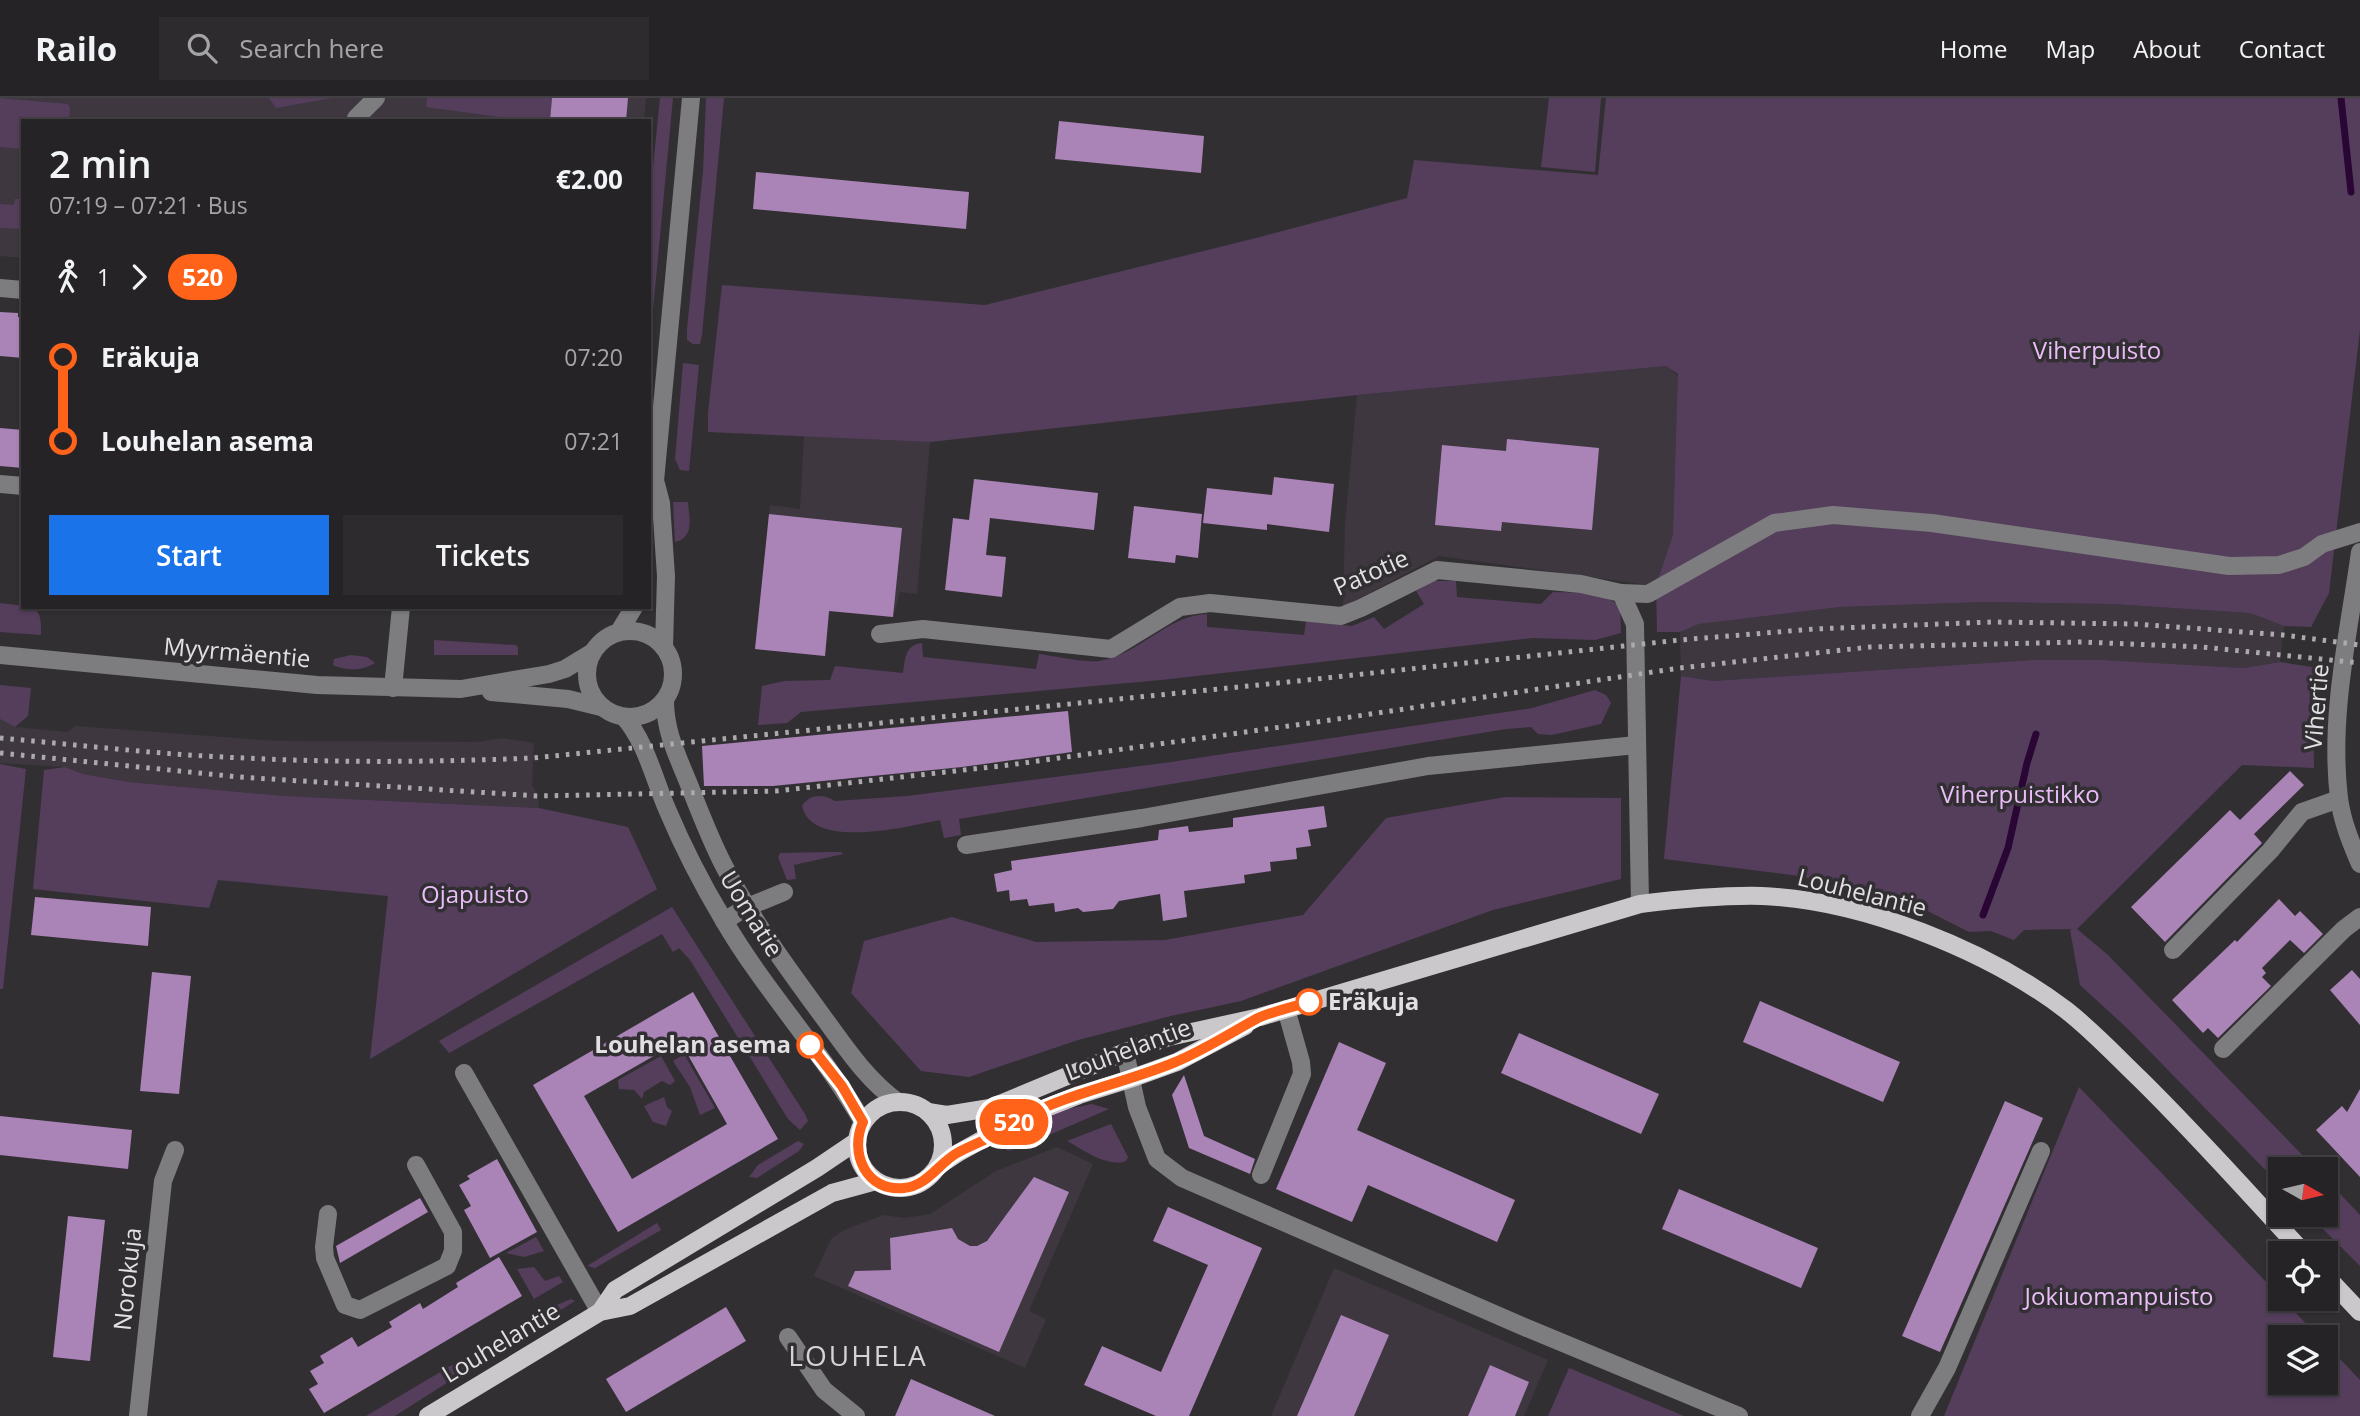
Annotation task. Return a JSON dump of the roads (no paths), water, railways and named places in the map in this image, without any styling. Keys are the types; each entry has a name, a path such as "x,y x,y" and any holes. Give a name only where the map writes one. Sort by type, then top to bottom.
{"main road":[{"name":"Louhelantie","path":"928,1112 947,1115 990,1108 1125,1052 1169,1037 1260,1017 1640,904 1700,897 1762,896 1802,900 1926,933 2003,969 2032,986 2096,1036 2161,1100 2293,1241"},
{"name":"Louhelantie","path":"938,1166 1023,1117 1177,1062 1260,1017"},
{"path":"898,1102 915,1104 928,1112 939,1125 943,1137 943,1153 938,1166 927,1180 914,1186 888,1187 876,1181 860,1162 857,1141 863,1122 877,1109 898,1102"},
{"name":"Louhelantie","path":"600,1312 615,1290 857,1141"},
{"name":"Louhelantie","path":"428,1416 600,1312 630,1306 832,1193 876,1181"},
{"path":"2338,1289 2360,1312"}],"street":[{"path":"356,118 376,98"},
{"path":"651,498 655,481 691,98"},
{"path":"0,288 21,290"},
{"path":"655,481 661,503 665,562 667,612 664,647"},
{"path":"0,484 21,486"},
{"name":"Patotie","path":"880,634 923,629 1111,649 1180,607 1210,603 1341,616 1437,570 1581,584 1621,593 1648,594 1774,523 1833,515 1932,523 2229,566 2279,565 2304,556 2322,544 2360,532"},
{"name":"Vihertie","path":"2360,552 2336,745 2339,799 2345,825 2360,864"},
{"path":"1621,593 1635,624 1640,904"},
{"path":"393,688 401,609"},
{"path":"619,632 633,609"},
{"path":"634,631 646,634 664,647 674,674 671,688 665,701 647,715 624,718 616,716 601,707 592,696 587,682 587,664 599,643 619,632 634,631"},
{"name":"Myyrmäentie","path":"470,689 549,674 565,669 593,652"},
{"name":"Myyrmäentie","path":"0,655 317,685 470,689 568,699 601,707"},
{"name":"Uomatie","path":"665,701 666,727 723,864 747,908 863,1070 898,1102"},
{"name":"Uomatie","path":"624,718 636,730 667,810 724,921 842,1086 863,1122"},
{"path":"966,845 1142,818 1428,766 1636,745"},
{"path":"2173,950 2270,851 2302,812 2339,799"},
{"path":"724,921 784,892"},
{"path":"2223,1049 2344,929 2360,917"},
{"path":"1261,1175 1302,1074 1286,1009"},
{"path":"1125,1052 1137,1107 1157,1159 1182,1178 1663,1386 1739,1416"},
{"path":"464,1073 600,1312"},
{"name":"Norokuja","path":"138,1416 163,1181 175,1150"},
{"path":"1920,1416 1947,1368 2041,1151"},
{"path":"328,1214 325,1258 345,1304 352,1309 360,1310 447,1266 453,1251 453,1231 416,1165"},
{"path":"788,1337 824,1390 856,1416"}],"waterway":[{"path":"2341,98 2351,192"},
{"path":"1983,915 2008,848 2036,734"}],"railway":[{"path":"0,738 184,755 281,760 533,758 1680,640 1814,629 1992,622 2136,624 2283,635 2360,645"},
{"path":"0,753 239,777 538,796 776,791 1009,765 1680,668 1870,647 2082,642 2202,647 2360,663"}],"place":[{"name":"Eräkuja","path":"1309,1002"},
{"name":"Louhelan asema","path":"810,1045"}],"district":[{"name":"LOUHELA","path":"858,1356"}],"park label":[{"name":"Viherpuisto","path":"2097,351"},
{"name":"Viherpuistikko","path":"2020,795"},
{"name":"Ojapuisto","path":"475,895"},
{"name":"Jokiuomanpuisto","path":"2119,1297"}]}
